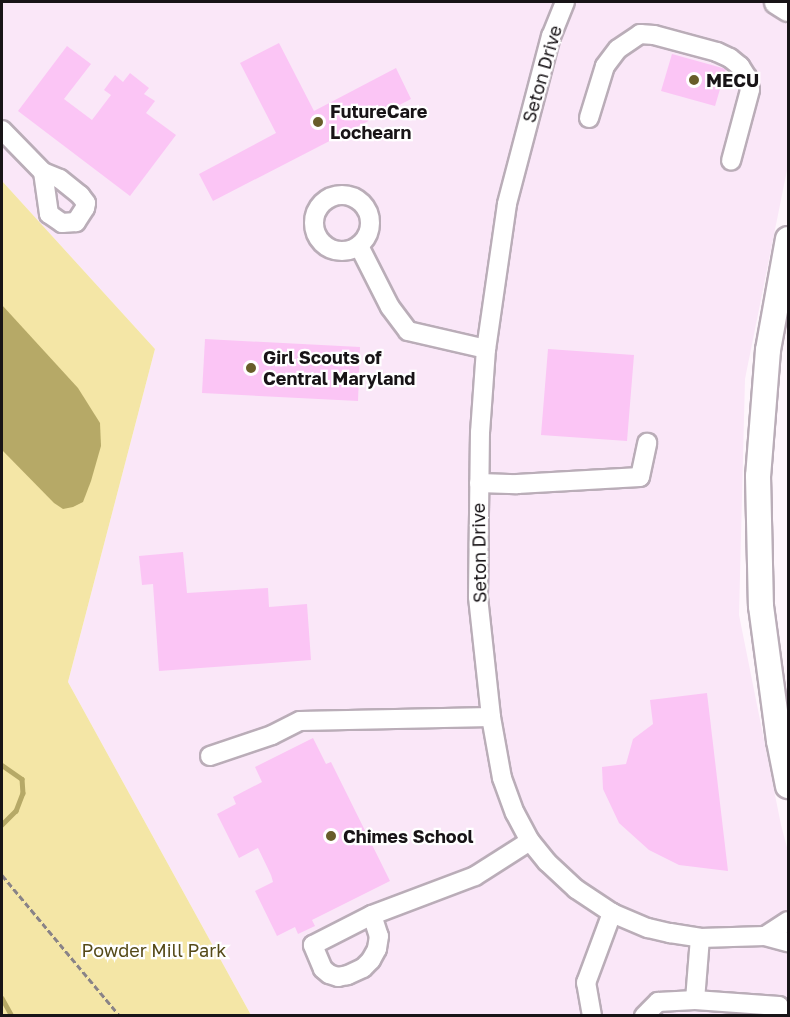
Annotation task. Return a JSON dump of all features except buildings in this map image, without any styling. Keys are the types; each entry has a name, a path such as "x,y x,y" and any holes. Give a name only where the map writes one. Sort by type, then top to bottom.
{"main road":[{"path":"777,2 789,9"},
{"path":"789,239 768,350 759,476 761,606 778,741 789,786"}],"street":[{"name":"Seton Drive","path":"565,2 551,36 507,204 486,349 478,483 478,597 491,717 502,778 515,813 530,841 559,874 612,912 648,928 700,938 765,936 789,942"},
{"path":"589,118 605,66 618,48 640,34 654,35 717,52 740,66 747,77 750,90 731,161"},
{"path":"2,130 43,172"},
{"path":"359,246 390,307 408,331 486,349"},
{"path":"478,483 517,484 640,477 647,443"},
{"path":"210,756 272,735 300,721 491,717"},
{"path":"372,915 481,873 530,841"},
{"path":"592,1016 586,983 612,912"},
{"path":"765,936 789,921"},
{"path":"694,1000 700,938"},
{"path":"644,1016 658,1002 694,1000 779,1006 783,1016"}],"path":[{"path":"2,875 120,1016"}],"shaded area":[{"path":"2,2 788,2 788,165 745,379 739,615 788,851 788,1015 251,1015 68,682 155,349 2,181"},
{"path":"2,305 78,388 100,423 101,446 91,481 83,502 73,507 63,509 54,503 2,450"}],"green space":[{"name":"Powder Mill Park","path":"2,181 155,349 68,682 251,1015 2,1015"}],"waterway":[{"path":"2,765 22,779 23,793 16,811 2,825"},
{"path":"2,998 12,1016"}],"place":[{"name":"MECU","path":"694,80"},
{"name":"FutureCare Lochearn","path":"318,122"},
{"name":"Girl Scouts of Central Maryland","path":"251,368"},
{"name":"Chimes School","path":"331,836"}]}
